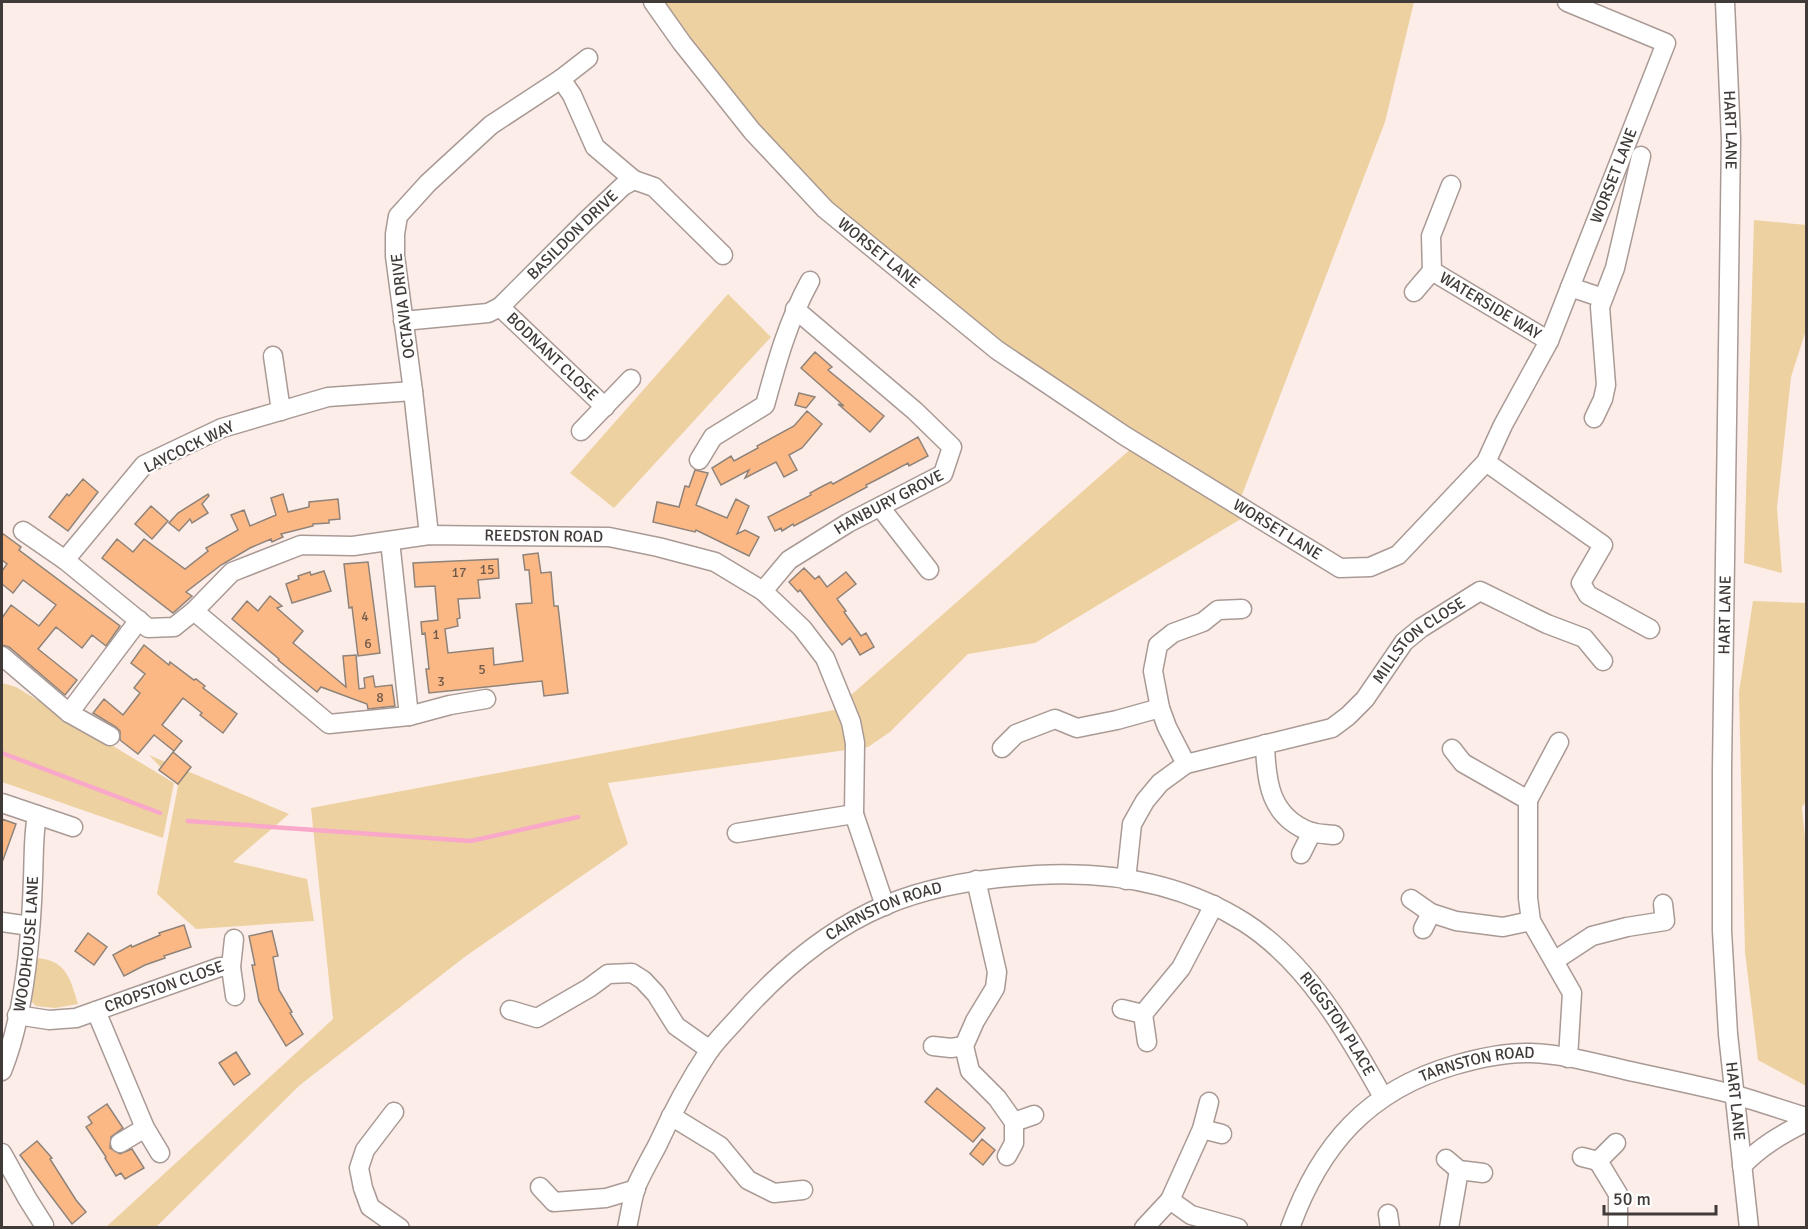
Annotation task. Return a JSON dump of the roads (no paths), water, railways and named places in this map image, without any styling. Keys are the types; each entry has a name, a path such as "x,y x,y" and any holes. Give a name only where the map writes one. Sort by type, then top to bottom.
{"street":[{"name":"WORSET LANE","path":"653,2 682,43 752,131 825,209 997,350 1125,436 1340,568 1370,567 1398,555 1486,462 1503,425 1549,341 1666,43 1566,2"},
{"name":"HART LANE","path":"1725,2 1731,139 1722,770 1722,931 1728,1034 1749,1227"},
{"name":"OCTAVIA DRIVE","path":"429,535 395,255 395,234 399,216 448,163 491,125 561,79 588,58"},
{"path":"561,79 572,95 595,147 634,180"},
{"path":"1594,418 1603,399 1606,385 1600,313 1603,298 1615,268 1641,156"},
{"name":"BASILDON DRIVE","path":"403,321 488,313 500,307 623,186 634,180 654,187 723,255"},
{"name":"WATERSIDE WAY","path":"1414,292 1432,271 1431,236 1451,185"},
{"name":"WATERSIDE WAY","path":"1432,271 1549,341"},
{"path":"699,460 713,437 765,405 795,309 810,281"},
{"path":"1570,287 1603,298"},
{"name":"BODNANT CLOSE","path":"500,307 605,407"},
{"name":"HANBURY GROVE","path":"763,591 789,561 848,523 943,474 952,447 915,411 795,309"},
{"path":"273,356 281,411"},
{"path":"581,431 631,379"},
{"name":"LAYCOCK WAY","path":"65,560 144,465 222,428 328,397 413,391"},
{"path":"1486,462 1603,544 1581,583 1584,589 1588,595 1650,629"},
{"path":"880,507 929,570"},
{"name":"REEDSTON ROAD","path":"23,531 65,560 148,628 174,627 194,611 232,572 301,545 353,546 429,535 609,537 715,562 763,591 802,628 825,658 842,695 851,722 855,743 854,814 885,906"},
{"path":"390,540 409,716"},
{"name":"MILLSTON CLOSE","path":"1126,880 1132,824 1145,801 1160,783 1186,764 1265,744 1318,734 1332,728 1365,699 1404,642 1421,628 1480,591 1546,624 1588,631 1603,661"},
{"path":"1186,764 1160,708 1153,671 1158,645 1173,633 1203,622 1216,603 1242,609"},
{"path":"194,611 329,724 409,716 450,705 486,699"},
{"path":"69,713 139,620"},
{"path":"2,656 69,713 110,736"},
{"path":"1002,748 1011,728 1055,719 1077,728 1160,708"},
{"path":"1559,742 1528,800 1528,898 1531,921 1572,993 1568,1058"},
{"path":"1265,744 1265,770 1272,799 1290,820 1312,832 1334,835"},
{"path":"1452,749 1462,763 1528,800"},
{"path":"2,803 73,827"},
{"path":"737,833 854,814"},
{"name":"WOODHOUSE LANE","path":"2,1071 8,1057 17,1015 30,926 33,835 37,815"},
{"path":"1301,854 1312,832"},
{"name":"CAIRNSTON ROAD","path":"627,1227 636,1189 671,1116 710,1050 761,992 791,964 829,935 885,906 931,890 976,880 1060,873 1095,875 1169,889 1214,905 1245,922 1283,954"},
{"path":"976,880 997,972 995,988 964,1046 970,1071 998,1098 1014,1122 1014,1143 1007,1156"},
{"path":"1411,899 1431,913 1456,921 1503,927 1531,921"},
{"path":"1147,1042 1143,1014 1181,968 1214,905"},
{"path":"1423,929 1431,913"},
{"path":"1554,961 1592,936 1665,920"},
{"path":"2,922 30,926"},
{"name":"CROPSTON CLOSE","path":"234,939 231,967 235,996"},
{"name":"RIGGSTON PLACE","path":"1283,954 1307,980 1334,1016 1383,1097"},
{"name":"CROPSTON CLOSE","path":"17,1015 49,1020 76,1018 220,967 231,967"},
{"path":"510,1010 537,1018 589,988 608,974 632,973 644,980 656,994 676,1026 710,1050"},
{"path":"1122,1009 1143,1014"},
{"name":"CROPSTON CLOSE","path":"96,1011 145,1128 160,1153"},
{"path":"933,1046 951,1048 964,1046"},
{"name":"TARNSTON ROAD","path":"1290,1227 1301,1197 1318,1165 1359,1115 1383,1097 1418,1078 1484,1056 1530,1053 1568,1058 1735,1095 1806,1117"},
{"path":"1144,1227 1170,1200 1202,1129 1209,1102"},
{"path":"394,1112 365,1150 359,1168 370,1207 400,1227"},
{"path":"1014,1122 1034,1115"},
{"path":"671,1116 720,1146 748,1180 774,1193 803,1190"},
{"path":"1742,1166 1756,1151 1778,1136 1806,1122"},
{"path":"120,1143 145,1128"},
{"path":"1202,1129 1222,1134"},
{"path":"1616,1143 1590,1159 1618,1194 1618,1227"},
{"path":"2,1153 44,1225"},
{"path":"1449,1227 1453,1164 1483,1173"},
{"path":"540,1187 554,1202 606,1198 636,1189"},
{"path":"1170,1200 1191,1215 1238,1227"}],"waterway":[{"path":"2,753 160,813"},
{"path":"188,821 471,841 578,817"}]}
